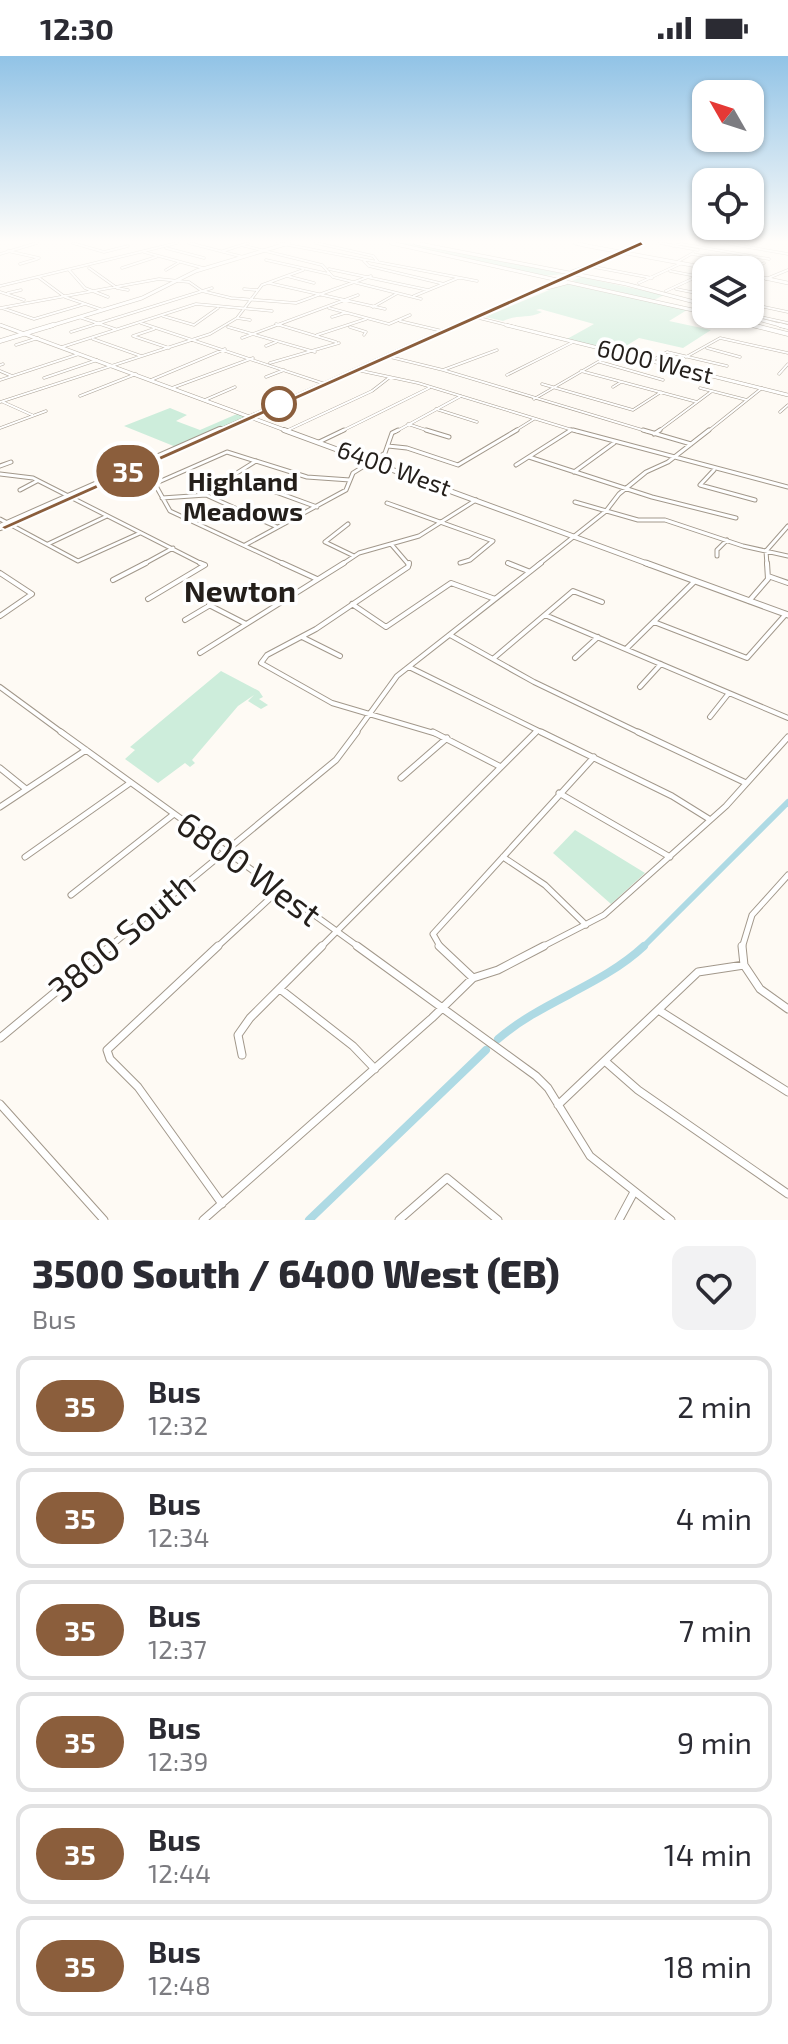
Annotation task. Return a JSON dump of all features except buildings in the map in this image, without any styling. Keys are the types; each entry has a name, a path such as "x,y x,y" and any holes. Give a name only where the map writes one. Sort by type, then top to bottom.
{"main road":[{"path":"0,341 140,297"},
{"path":"0,527 520,297"},
{"path":"638,297 692,310"},
{"path":"764,320 788,325"},
{"path":"764,328 788,334"}],"street":[{"path":"15,297 26,301"},
{"path":"0,307 49,297"},
{"path":"68,297 103,310"},
{"path":"71,332 181,297"},
{"path":"235,297 296,303 311,297"},
{"path":"1,402 194,340 237,318 251,297"},
{"path":"327,297 385,309"},
{"path":"242,338 352,297"},
{"path":"372,307 390,297"},
{"path":"416,297 421,299"},
{"path":"34,300 44,305"},
{"path":"0,307 34,319 85,304"},
{"path":"62,347 196,304 272,311"},
{"path":"327,307 389,324 410,315"},
{"path":"764,307 788,312"},
{"path":"161,315 194,325 218,308"},
{"path":"768,308 756,316 788,325"},
{"path":"332,317 345,312"},
{"path":"79,317 116,330"},
{"name":"6000 West","path":"475,317 788,395"},
{"path":"237,318 250,320"},
{"path":"315,336 368,318"},
{"path":"398,320 444,331"},
{"path":"139,322 270,363 325,384"},
{"path":"427,327 434,323"},
{"path":"270,363 339,343 276,324"},
{"name":"6400 West","path":"0,325 787,615"},
{"path":"225,326 315,352"},
{"path":"347,326 366,332 364,335"},
{"path":"157,328 133,336 171,348"},
{"path":"16,345 38,338"},
{"path":"91,338 142,356"},
{"path":"686,357 720,338 788,353"},
{"path":"266,346 279,341"},
{"path":"507,375 573,342"},
{"path":"704,347 740,357"},
{"path":"151,380 225,349"},
{"path":"443,370 497,350"},
{"path":"534,399 615,352"},
{"path":"651,361 665,352 727,366"},
{"path":"1,382 79,354"},
{"path":"386,356 691,444"},
{"path":"172,388 254,358"},
{"path":"44,378 97,360"},
{"path":"598,362 663,380"},
{"path":"779,374 788,364"},
{"path":"266,377 284,370"},
{"path":"357,370 431,387 615,443 788,487"},
{"path":"0,371 12,376"},
{"path":"581,371 697,402"},
{"path":"80,396 136,374"},
{"path":"288,430 372,391 390,377"},
{"path":"613,387 621,382"},
{"path":"542,384 634,410 661,392"},
{"path":"205,400 235,387"},
{"path":"319,442 431,387"},
{"path":"700,388 747,400"},
{"name":"3800 South","path":"0,1038 336,760 389,684 606,511 625,489 673,458 762,388"},
{"path":"34,390 40,393"},
{"path":"654,434 712,391"},
{"path":"245,545 347,489 355,472 385,453 388,446 386,439 461,396"},
{"path":"1,402 34,416"},
{"path":"780,412 787,407"},
{"path":"436,409 477,422"},
{"path":"0,428 46,411"},
{"path":"388,446 407,448 458,465 535,418"},
{"path":"408,424 449,437"},
{"path":"516,465 572,429"},
{"path":"551,443 558,445"},
{"path":"574,472 615,443"},
{"path":"154,484 226,452 293,474 327,480 350,480"},
{"path":"529,457 625,489 736,518"},
{"path":"595,457 602,459"},
{"path":"256,461 232,476 317,507"},
{"path":"0,466 11,462"},
{"path":"714,470 700,485 755,500"},
{"path":"127,471 154,484 169,510 317,579"},
{"path":"0,474 37,481 205,566 148,599"},
{"path":"20,490 37,481"},
{"path":"162,498 206,495 278,527"},
{"path":"200,653 354,556 415,538 476,500"},
{"path":"575,502 638,520 665,520 788,556"},
{"path":"387,503 494,542 469,562 460,563"},
{"path":"47,544 107,516"},
{"path":"0,519 83,561 141,533"},
{"path":"348,524 325,542 354,556"},
{"path":"749,601 768,576 766,551 788,526"},
{"path":"717,556 717,550 727,540"},
{"path":"391,544 409,565 302,637 261,660 329,702 428,729 501,767"},
{"path":"113,580 173,548"},
{"path":"508,563 529,572"},
{"path":"0,573 32,595 0,616"},
{"path":"768,576 788,583"},
{"path":"626,649 695,581"},
{"path":"352,604 379,625 388,627 451,583 495,599"},
{"path":"185,620 234,591"},
{"path":"494,658 573,591 602,602"},
{"path":"209,605 246,624"},
{"path":"545,615 788,718"},
{"path":"654,622 747,658 787,615"},
{"path":"450,635 534,682 746,783"},
{"path":"302,637 340,656"},
{"path":"575,658 598,637"},
{"path":"640,687 661,664"},
{"path":"409,667 594,757 709,819"},
{"name":"6800 West","path":"0,687 536,1076 590,1156 671,1220"},
{"path":"710,717 729,693"},
{"path":"242,1055 238,1042 240,1031 537,731"},
{"path":"203,1220 473,978 498,970 608,912 731,800 788,737"},
{"path":"401,778 447,738"},
{"path":"0,807 86,750"},
{"path":"473,978 432,939 594,757"},
{"path":"0,768 26,789"},
{"path":"25,857 130,783"},
{"path":"559,793 670,857"},
{"path":"71,895 174,814"},
{"path":"503,857 545,885 586,925"},
{"path":"788,875 742,927 739,940 744,965 760,989 788,1009"},
{"path":"780,884 788,888"},
{"path":"222,1204 138,1087 110,1059 107,1050 279,890"},
{"path":"558,1105 698,972 744,965"},
{"path":"280,989 353,1046 375,1069"},
{"path":"660,1011 788,1092"},
{"path":"606,1062 638,1090 788,1194"},
{"path":"0,1104 104,1220"},
{"path":"399,1220 447,1178 498,1220"},
{"path":"619,1220 634,1192"}],"green space":[{"path":"532,297 630,297 687,310 669,321 711,330 683,348 639,338 616,352 567,339 594,324 540,309 536,310 542,312 537,314 503,321 485,317"},
{"path":"170,408 187,415 176,421 200,430 237,414 245,417 176,447 124,426"},
{"path":"221,671 259,691 263,697 259,699 268,705 261,709 248,701 254,695 238,706 192,760 195,763 190,767 185,763 158,783 125,759 135,750 130,747"},
{"path":"575,830 645,873 611,904 553,853"}],"waterway":[{"path":"644,946 788,802"},
{"path":"498,1039 533,1014 609,972 644,946"},
{"path":"309,1220 486,1050"}],"bus line":[{"name":"35","path":"0,527 518,297"}],"district":[{"name":"Highland Meadows","path":"243,497"},
{"name":"Newton","path":"240,592"}]}
